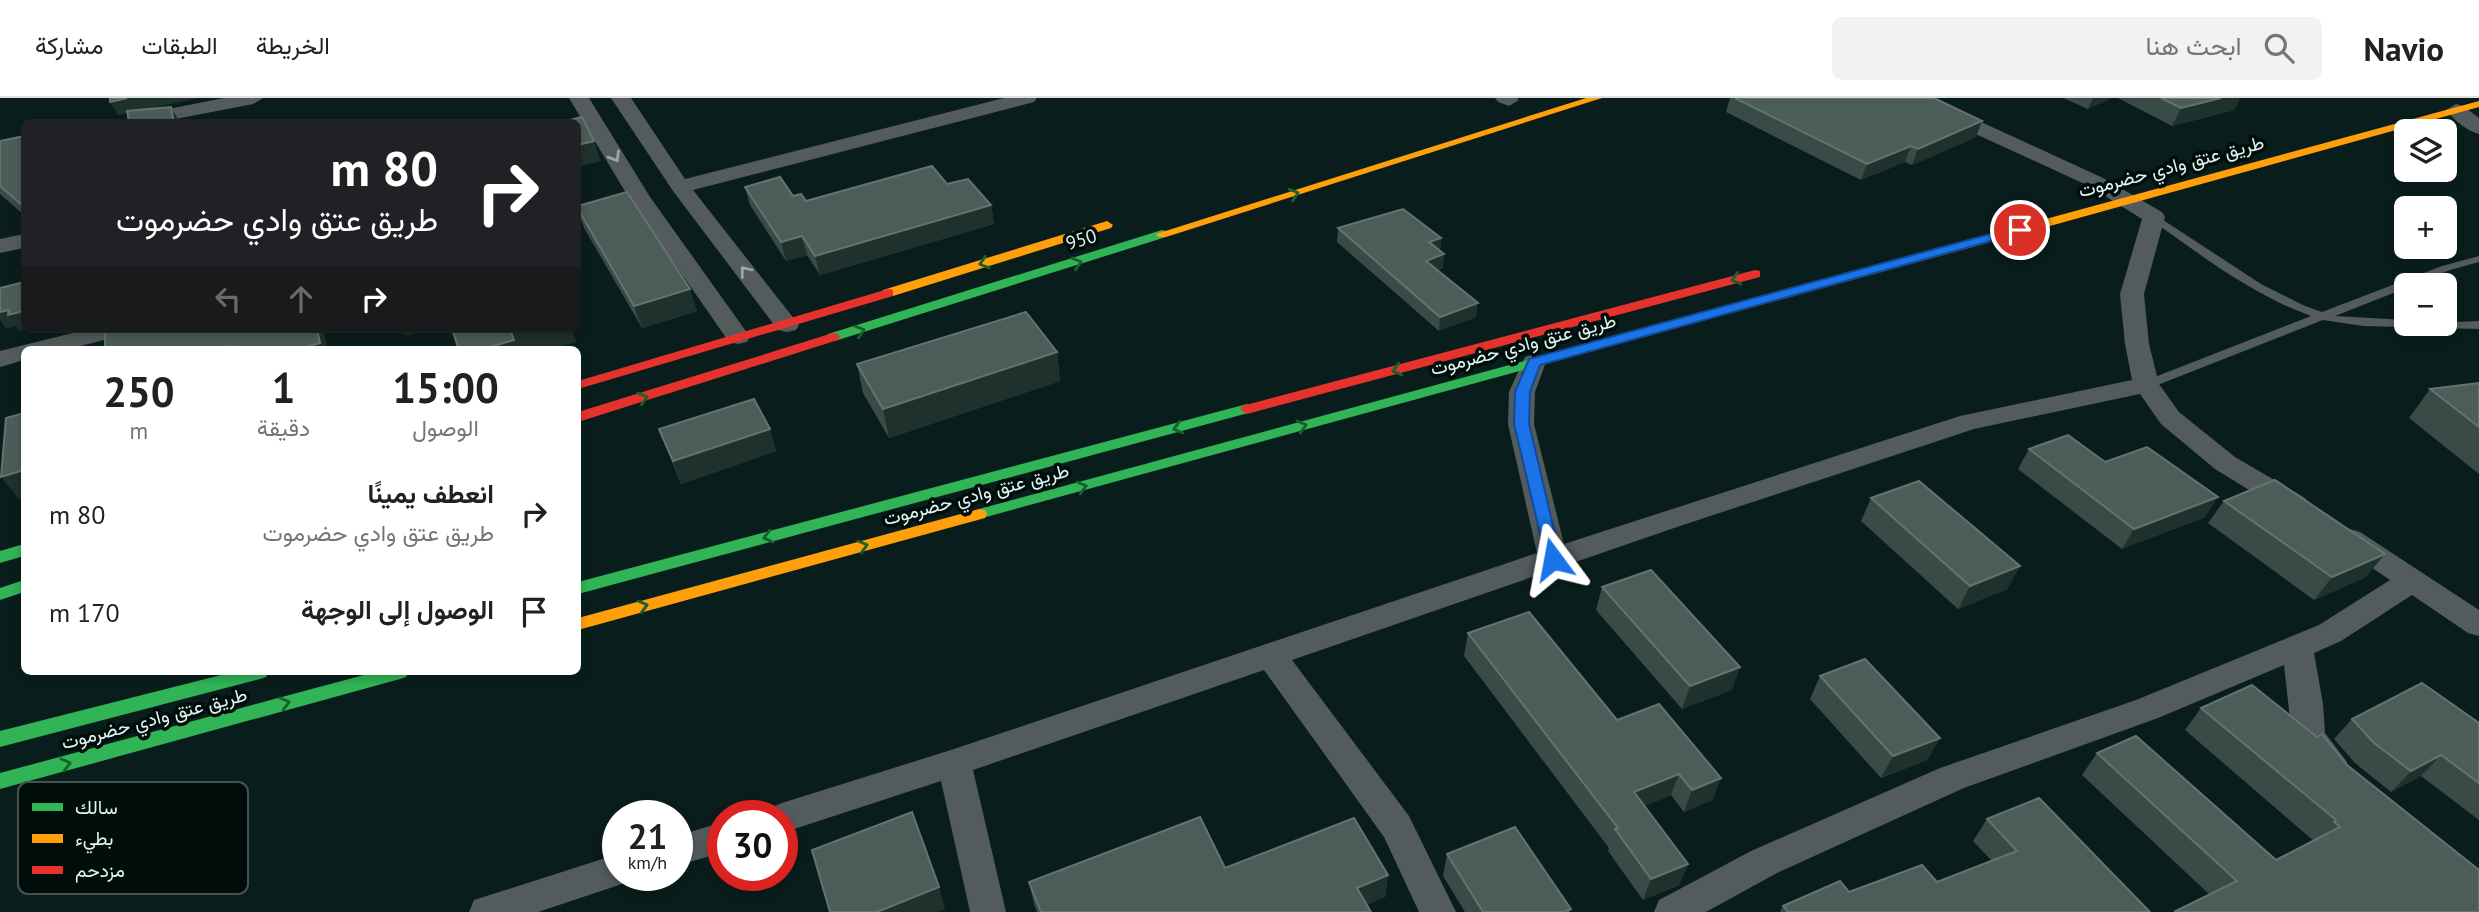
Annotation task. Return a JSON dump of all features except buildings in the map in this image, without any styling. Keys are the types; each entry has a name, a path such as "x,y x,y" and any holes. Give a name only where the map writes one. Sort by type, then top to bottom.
{"main road":[{"name":"950","path":"581,417 1597,98"},
{"name":"طريق عتق وادي حضرموت","path":"581,623 2479,104"},
{"name":"طريق عتق وادي حضرموت","path":"2072,188 2123,175"},
{"name":"950","path":"581,384 787,325 1128,219"},
{"name":"طريق عتق وادي حضرموت","path":"581,587 1773,269"},
{"path":"0,557 21,551"},
{"path":"0,594 21,587"},
{"name":"طريق عتق وادي حضرموت","path":"0,739 248,675"},
{"name":"طريق عتق وادي حضرموت","path":"0,781 389,675"}],"street":[{"path":"153,119 226,108 253,98"},
{"path":"579,98 640,198 738,337"},
{"path":"621,98 680,187 787,325"},
{"path":"680,187 1027,98"},
{"path":"1913,98 2096,182 2154,217 2132,294 2137,344 2146,385 2170,418 2225,463 2326,524 2479,625"},
{"path":"2456,110 2479,128"},
{"path":"615,206 640,198"},
{"path":"0,246 21,242"},
{"path":"52,346 102,333"},
{"path":"0,359 21,354"},
{"path":"1534,362 1522,392 1521,424 1553,559"},
{"path":"798,813 1969,422 2146,385"},
{"path":"1672,912 1764,862 1952,778 2147,709 2330,633 2412,581"},
{"path":"2297,647 2307,704 2309,737 2352,784"},
{"path":"1270,654 1397,827 1438,912"},
{"path":"954,763 988,912"},
{"path":"487,912 602,875"}],"lane":[{"path":"2154,217 2234,271 2299,308 2346,322 2394,324"},
{"path":"2146,385 2446,268 2479,259"},
{"path":"2457,325 2479,325"}],"traffic: fast":[{"path":"833,337 1162,234"},
{"path":"979,514 1653,330"},
{"path":"581,587 1247,409"},
{"path":"0,557 21,551"},
{"path":"0,594 21,587"},
{"path":"0,739 248,675"},
{"path":"0,781 389,675"}],"traffic: slow":[{"path":"1162,234 1597,98"},
{"path":"2035,226 2479,104"},
{"path":"888,293 1107,225"},
{"path":"581,623 979,514"}],"traffic: jam":[{"path":"1653,330 2035,226"},
{"path":"1247,409 1755,274"},
{"path":"581,384 888,293"},
{"path":"581,416 833,337"}],"route":[{"path":"1553,559 1521,424 1522,392 1534,362 2020,230"}]}
